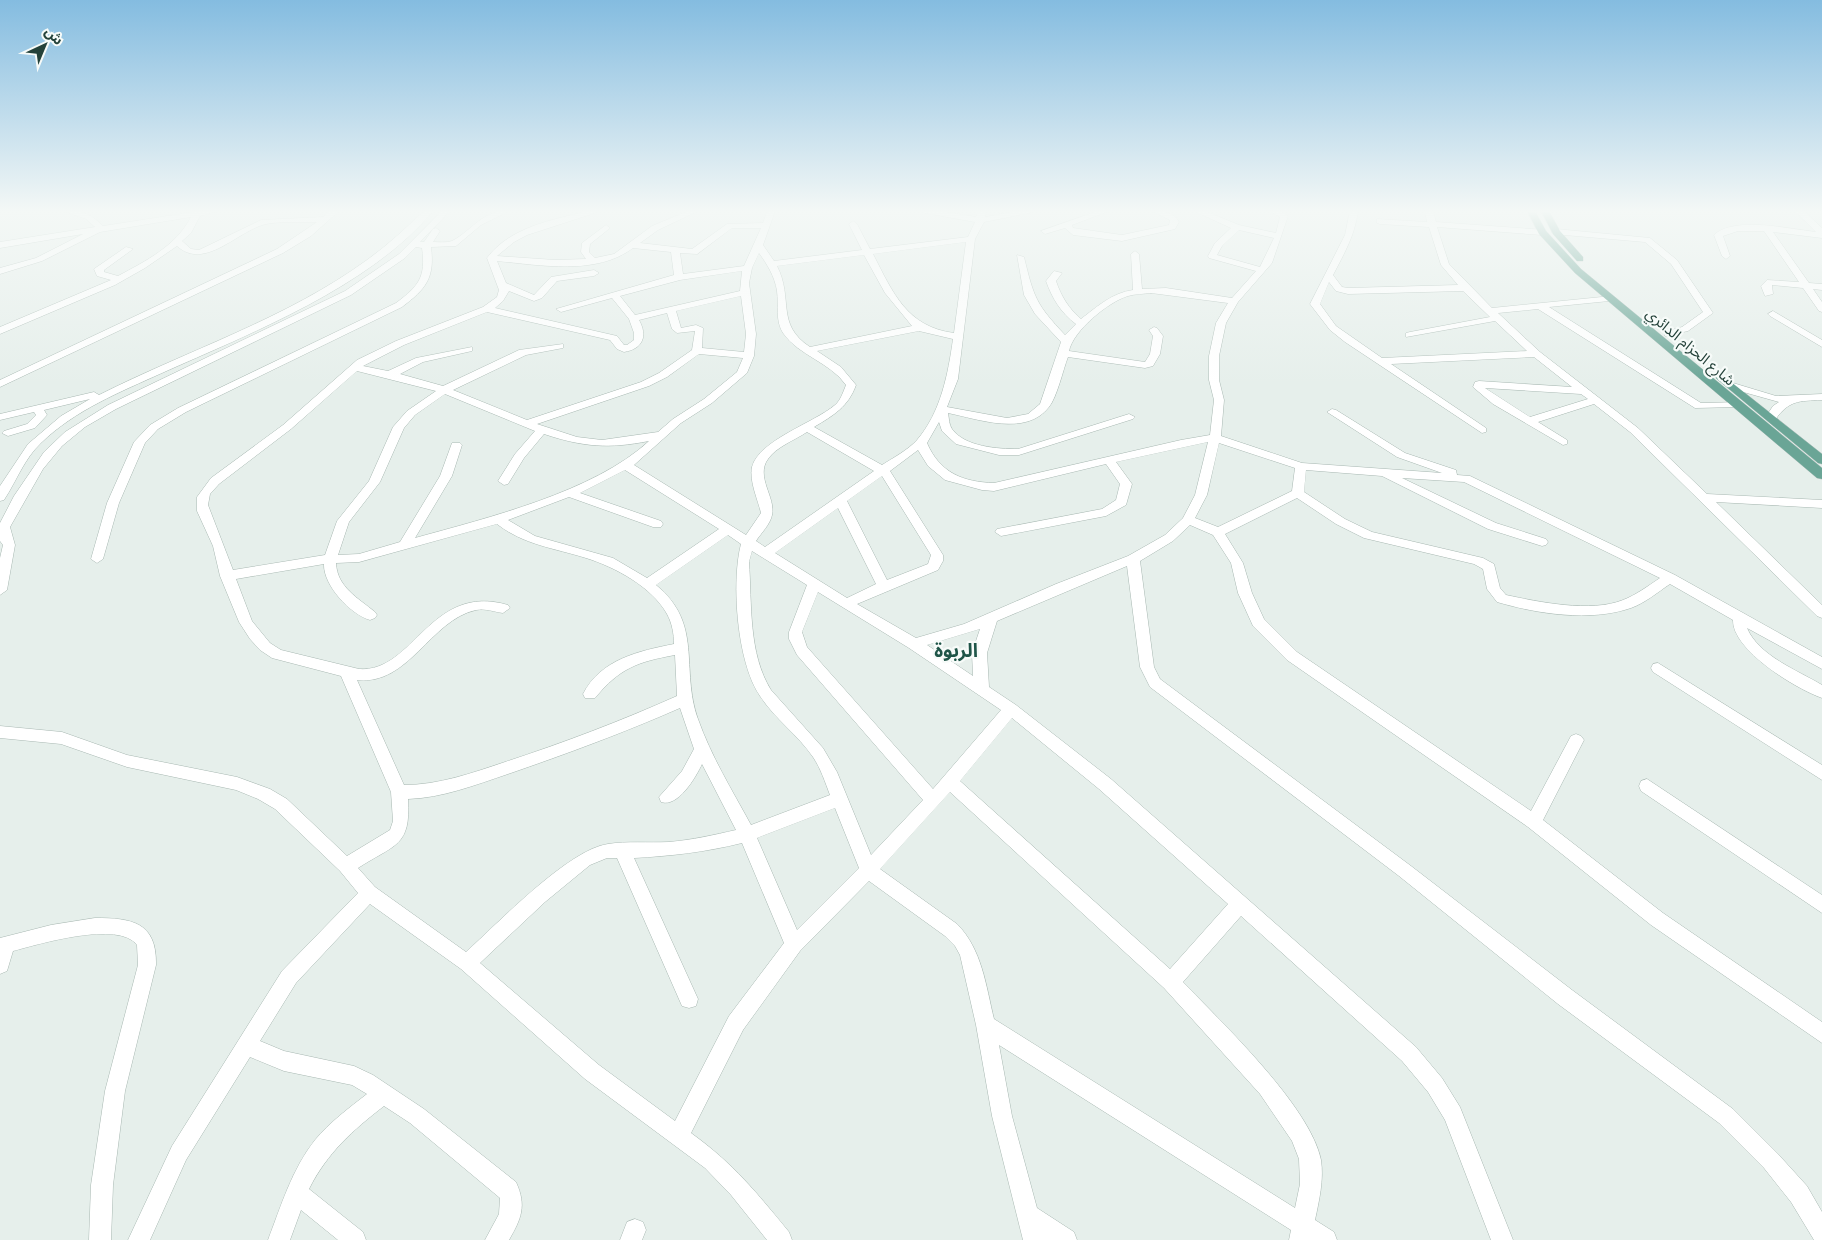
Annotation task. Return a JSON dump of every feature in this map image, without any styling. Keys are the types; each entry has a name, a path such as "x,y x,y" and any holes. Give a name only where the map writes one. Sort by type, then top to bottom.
{"main road":[{"name":"شارع الحزام الدائري","path":"1576,269 1822,475"},
{"name":"شارع الحزام الدائري","path":"1591,269 1822,460"}],"street":[{"path":"99,269 100,274 118,279"},
{"path":"0,331 137,269"},
{"path":"0,384 245,269"},
{"path":"0,497 23,456 42,437 66,418 101,397 283,314 360,269"},
{"path":"0,590 9,545 2,532 45,457 67,435 88,420 314,311 368,281 383,269"},
{"path":"97,558 113,503 140,442 146,434 163,420 182,410 399,305 424,285 427,269"},
{"path":"496,269 503,285 501,298 486,309 400,343 354,368 317,402 206,490 202,498 202,507 220,548 227,576 249,627 267,650 346,672 371,675 389,667 443,620 468,607 479,604 503,608"},
{"path":"678,269 679,277"},
{"path":"561,309 679,277 740,269"},
{"path":"227,576 296,563 358,558 404,546 499,519 569,493 626,466 644,453 677,421 708,401 742,373 749,356 752,334 744,293 747,269"},
{"path":"773,269 781,287 781,304 786,330 809,350 845,375 850,385 846,398 839,407 772,450 760,461 758,478 767,513 748,542 743,562 747,635 758,681 766,694 818,752 829,772 868,870 950,930 961,940 968,953 986,1025 1002,1116 1034,1240"},
{"path":"878,269 902,311 919,327 942,335 960,337"},
{"path":"766,553 921,443 941,408 953,379 969,269"},
{"path":"1023,269 1029,295 1038,312 1066,342"},
{"path":"1136,269 1138,291"},
{"path":"914,644 969,628 1061,587 1133,559 1169,538 1188,520 1200,495 1215,438 1219,400 1214,380 1214,356 1221,323 1234,301 1262,270 1258,269"},
{"path":"1331,269 1321,287 1315,304 1333,328 1482,430"},
{"path":"1448,269 1464,288 1495,314 1536,354 1634,430 1822,613"},
{"path":"1669,334 1685,329 1708,313 1708,310 1679,269"},
{"path":"1794,269 1822,309"},
{"path":"503,285 534,298 539,296 554,279 570,275 594,273"},
{"path":"1057,273 1051,281 1056,296 1063,307 1082,324"},
{"path":"1328,275 1339,289 1348,291 1464,288"},
{"path":"349,277 368,281"},
{"path":"1768,294 1766,286 1770,282 1822,288"},
{"path":"941,408 1008,421 1031,417 1045,405 1064,353 1066,342 1082,324 1108,302 1125,294 1138,291 1166,291 1234,301"},
{"path":"634,318 744,293"},
{"path":"486,309 612,338 622,348 626,349 639,340 634,318 614,295"},
{"path":"1410,335 1495,314 1609,298"},
{"path":"1542,306 1698,405 1738,404"},
{"path":"671,311 680,331 696,328 700,330 697,351"},
{"path":"1773,314 1822,344"},
{"path":"809,350 919,327"},
{"path":"1064,353 1145,365 1149,364 1155,354 1158,336 1154,330"},
{"path":"370,615 342,593 336,585 330,574 330,560 343,521 374,482 399,427 411,413 444,390 523,352 559,346"},
{"path":"389,374 420,360 468,349"},
{"path":"529,423 646,384 663,375 697,351 749,356"},
{"path":"1380,361 1536,354"},
{"path":"354,368 389,374 444,390 572,438 599,443 617,443 661,435"},
{"path":"0,417 37,409 140,380"},
{"path":"1563,442 1497,402 1481,390 1479,384 1584,391"},
{"path":"1733,386 1759,396 1790,400 1822,397"},
{"path":"1530,421 1597,400"},
{"path":"1771,418 1777,408 1790,400"},
{"path":"941,408 946,429 960,442 999,452 1019,452 1129,417"},
{"path":"4,432 35,423 42,415 37,409"},
{"path":"1332,412 1401,455 1466,479 1670,578 1822,664"},
{"path":"504,480 520,456 543,428"},
{"path":"807,428 882,470 889,477 937,556 937,561 928,570 884,586 846,604"},
{"path":"4,432 19,440 23,456"},
{"path":"921,443 929,463 936,470 952,479 980,487 994,487 1181,443 1215,438 1302,466 1466,479"},
{"path":"404,546 415,524 442,485 453,460 456,445"},
{"path":"1000,532 1106,512 1122,502 1126,484 1110,460"},
{"path":"626,466 726,530 914,644 1011,709 1074,758 1373,1021 1409,1054 1435,1085 1453,1114 1502,1240"},
{"path":"1298,493 1302,466"},
{"path":"1381,473 1492,526 1542,542"},
{"path":"569,493 657,524"},
{"path":"1298,493 1353,529 1368,536 1478,561 1489,567 1494,590 1502,598 1514,602 1596,609 1625,604 1670,578"},
{"path":"1218,532 1298,493"},
{"path":"1705,498 1822,504"},
{"path":"840,499 884,586"},
{"path":"499,519 520,535 598,557 647,585 673,610 678,622 682,648 685,698 702,750 747,834 794,945"},
{"path":"1188,520 1218,532 1237,563 1245,593 1258,622 1292,656 1534,822 1657,919 1822,1033"},
{"path":"647,585 726,530"},
{"path":"1133,559 1147,667 1155,683 1405,871 1565,997 1726,1116 1766,1155 1799,1194 1822,1233"},
{"path":"814,583 803,616 795,628 795,639 802,651 932,799"},
{"path":"1740,617 1738,628 1749,646 1822,692"},
{"path":"982,690 978,664 979,650 983,636 992,618"},
{"path":"590,694 605,675 621,662 634,657 682,648"},
{"path":"1658,668 1822,773"},
{"path":"346,672 399,792 401,822 397,834 346,866"},
{"path":"399,792 419,793 442,789 522,763 602,735 685,698"},
{"path":"679,1136 736,1022 794,945 868,870 932,799 950,782 1011,709"},
{"path":"1,731 62,738 127,761 236,784 260,792 282,804 346,866 369,893 467,964 592,1072 712,1161 739,1188 780,1240"},
{"path":"1534,822 1576,740"},
{"path":"667,796 688,776 702,750"},
{"path":"950,782 1171,982 1267,1087 1300,1134 1310,1159 1311,1184 1302,1233"},
{"path":"1647,786 1822,905"},
{"path":"467,964 539,896 584,860 607,851 694,846 747,834 839,799"},
{"path":"622,850 689,999"},
{"path":"139,1240 179,1153 289,977 369,893"},
{"path":"1171,982 1240,904"},
{"path":"0,965 3,946 64,932 120,925 140,935 147,946 147,965 115,1091 102,1184 100,1240"},
{"path":"986,1025 1302,1233 1326,1240"},
{"path":"246,1045 284,1061 354,1076 417,1116 508,1190 514,1203 496,1240"},
{"path":"279,1240 297,1193 321,1149 336,1133 383,1094"},
{"path":"297,1193 355,1240"},
{"path":"1029,1216 1066,1240"},
{"path":"1817,1240 1822,1238"}],"district":[{"name":"الربوة","path":"956,649"}]}
